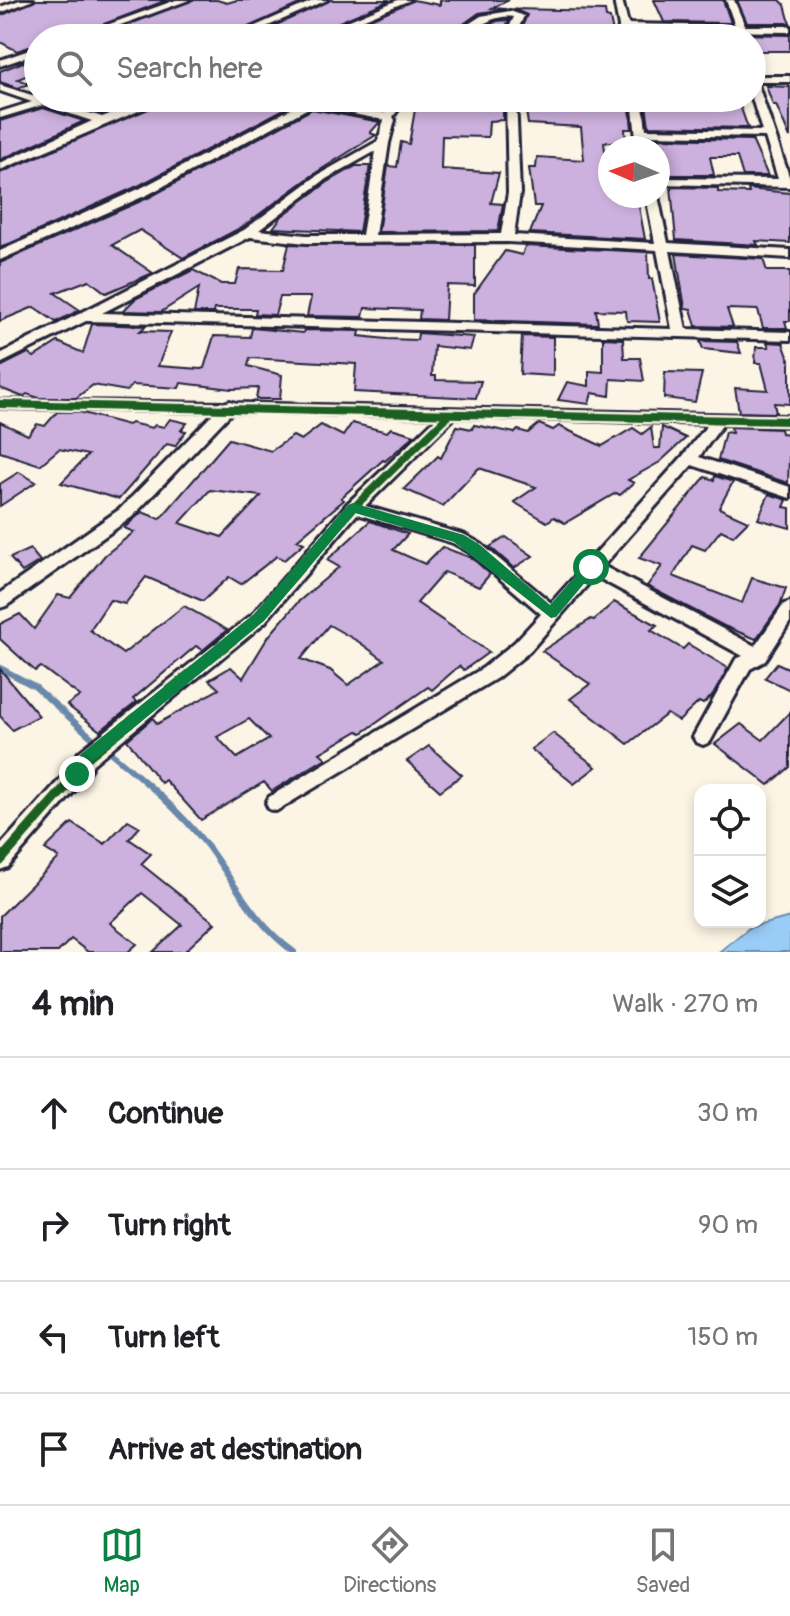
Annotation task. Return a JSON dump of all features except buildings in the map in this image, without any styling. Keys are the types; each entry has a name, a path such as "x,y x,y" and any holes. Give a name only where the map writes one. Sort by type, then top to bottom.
{"street":[{"path":"0,10 29,0"},
{"path":"116,24 185,0"},
{"path":"266,24 323,0"},
{"path":"346,24 406,0"},
{"path":"618,0 623,24"},
{"path":"730,0 739,24"},
{"path":"474,24 487,16 509,12 519,16 515,24"},
{"path":"766,29 790,29"},
{"path":"0,63 24,55"},
{"path":"766,80 790,79"},
{"path":"0,88 24,97"},
{"path":"0,115 24,107"},
{"path":"72,112 102,121"},
{"path":"0,167 126,112"},
{"path":"0,256 145,191 297,112"},
{"path":"362,112 388,117"},
{"path":"368,238 383,143 391,112"},
{"path":"507,238 514,193 511,112"},
{"path":"638,112 641,136"},
{"path":"670,181 788,183 761,112"},
{"path":"640,132 768,134"},
{"path":"0,360 248,233 322,177 383,143"},
{"path":"654,208 680,333"},
{"path":"248,233 306,239 507,238 790,254"},
{"path":"86,317 790,336"},
{"path":"0,404 230,405 450,414 790,421"},
{"path":"0,602 126,513 230,405"},
{"path":"0,861 77,774 86,758 259,618 353,508 450,414"},
{"path":"276,803 490,673 522,647 689,459 719,419"},
{"path":"689,459 790,493"},
{"path":"353,508 459,539 475,548 551,613"},
{"path":"591,567 758,656"},
{"path":"703,737 743,664 758,656 790,608"}],"water":[{"path":"790,917 790,952 719,952 749,928 766,928 766,923"}],"waterway":[{"path":"0,668 34,686 97,742"},
{"path":"105,748 185,820 257,916 294,952"}],"cycle path":[{"path":"0,404 790,421"},
{"path":"0,861 77,774 86,758 259,618 353,508 450,414"}],"route":[{"path":"77,774 86,758 259,618 353,508 459,539 475,548 551,613 591,567"}]}
